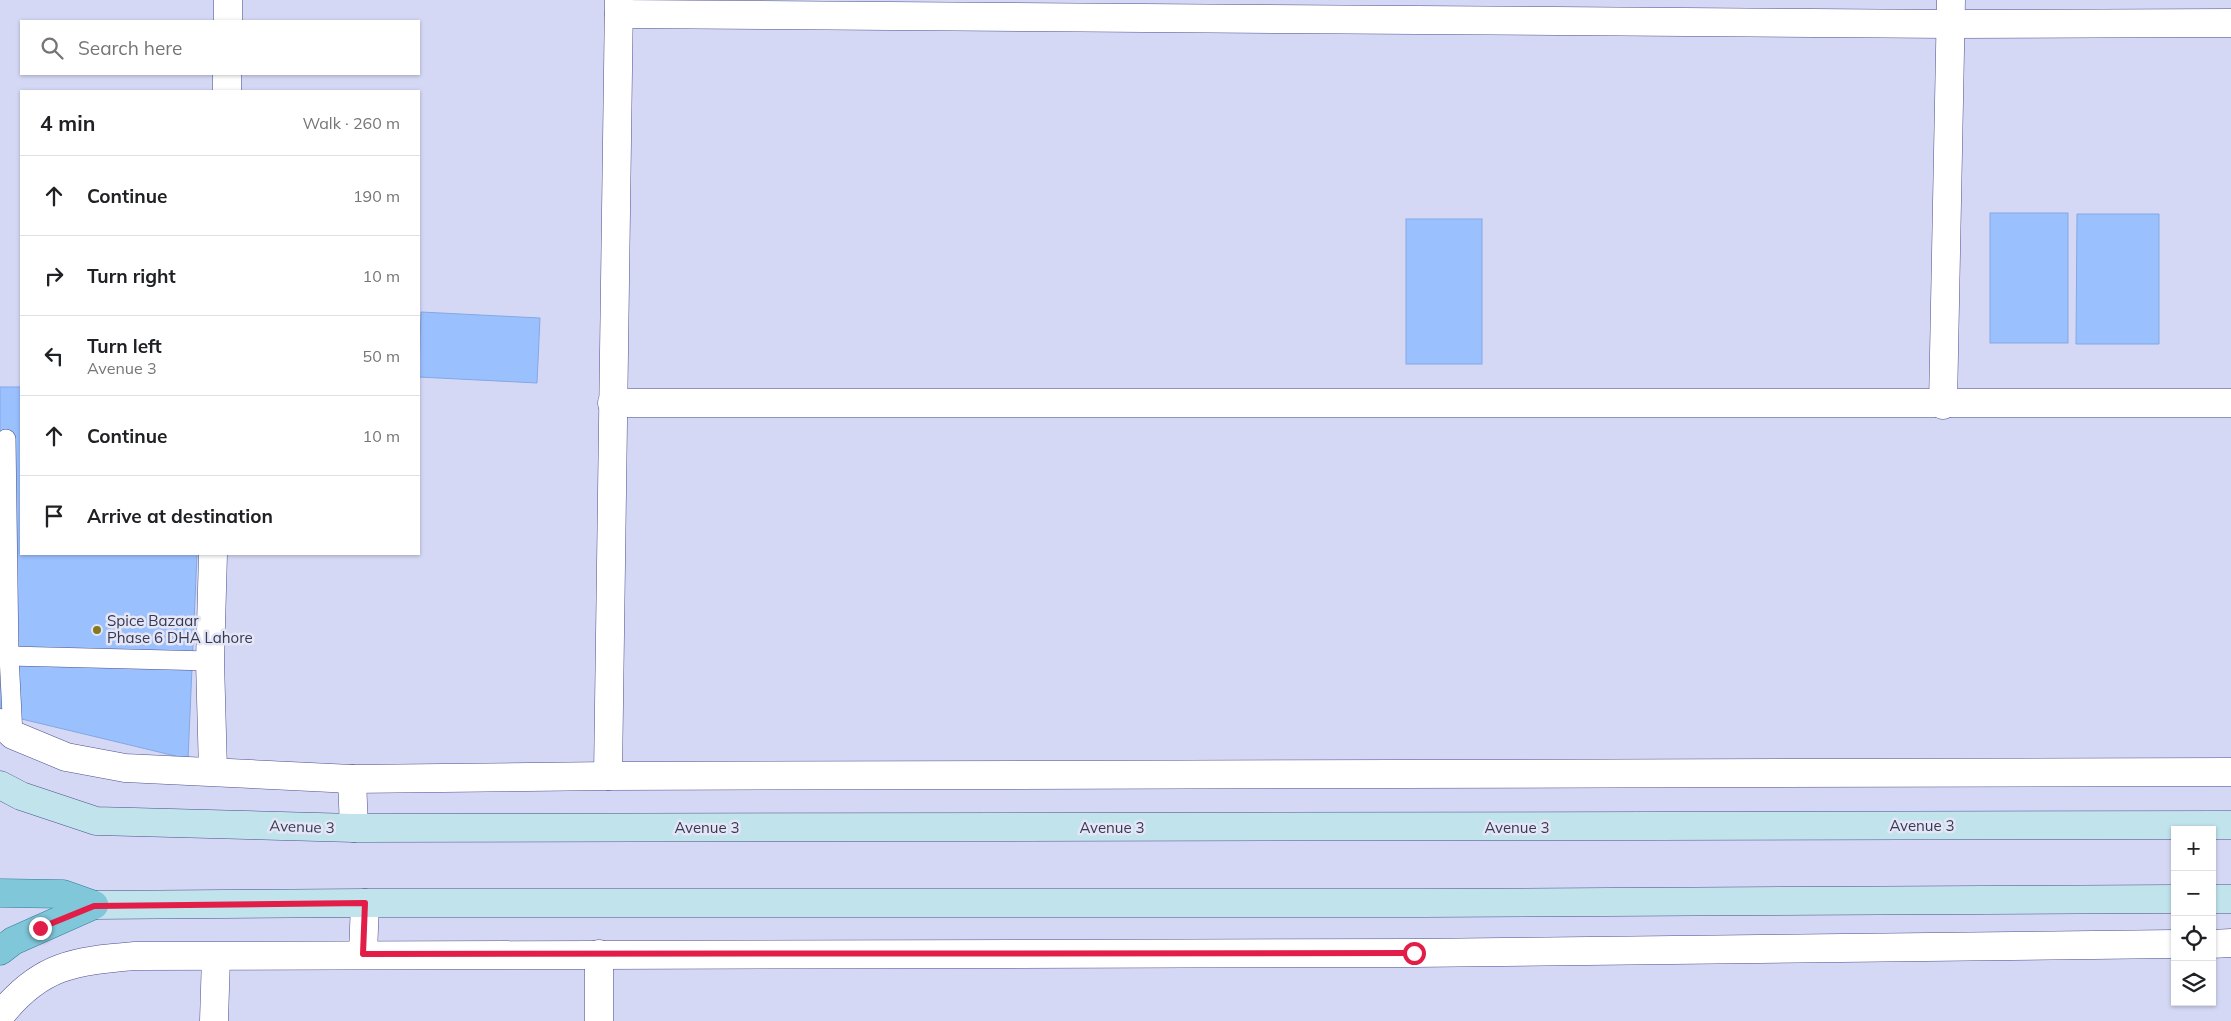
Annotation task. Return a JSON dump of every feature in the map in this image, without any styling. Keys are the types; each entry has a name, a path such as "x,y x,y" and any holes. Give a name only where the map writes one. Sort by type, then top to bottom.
{"main road":[{"name":"Avenue 3","path":"0,785 21,796 96,820 354,828 2231,825"},
{"path":"0,893 63,894 94,906 365,903 1441,903 2171,899"},
{"path":"2216,899 2231,899"},
{"path":"0,951 12,941 94,906"}],"street":[{"path":"228,0 228,20"},
{"path":"608,776 619,7 1951,12 2231,22"},
{"path":"1943,404 1951,12"},
{"path":"227,75 227,90"},
{"path":"612,402 2231,403"},
{"path":"213,555 210,661 214,771"},
{"path":"7,729 66,757 126,768 352,779 608,776 2231,772"},
{"path":"352,779 354,828"},
{"path":"363,954 365,903"},
{"path":"2216,944 2231,943"},
{"path":"0,1016 20,992 62,967 86,960 135,956 1414,953 2171,944"},
{"path":"599,1021 600,954"},
{"path":"214,1021 216,957"}],"lane":[{"path":"6,439 9,656 7,729"},
{"path":"9,656 210,661"}],"building":[{"path":"1990,213 2068,213 2068,343 1990,343"},
{"path":"2077,214 2159,214 2159,344 2076,344"},
{"path":"1406,219 1482,219 1482,364 1406,364"},
{"path":"421,312 540,318 537,383 420,377"},
{"name":"Spice Bazaar Phase 6 DHA Lahore","path":"0,387 20,387 20,555 197,555 188,759 5,715 0,707"}],"place":[{"name":"Spice Bazaar Phase 6 DHA Lahore","path":"97,630"}],"route":[{"path":"40,928 94,906 365,903 363,954 1414,953"}]}
